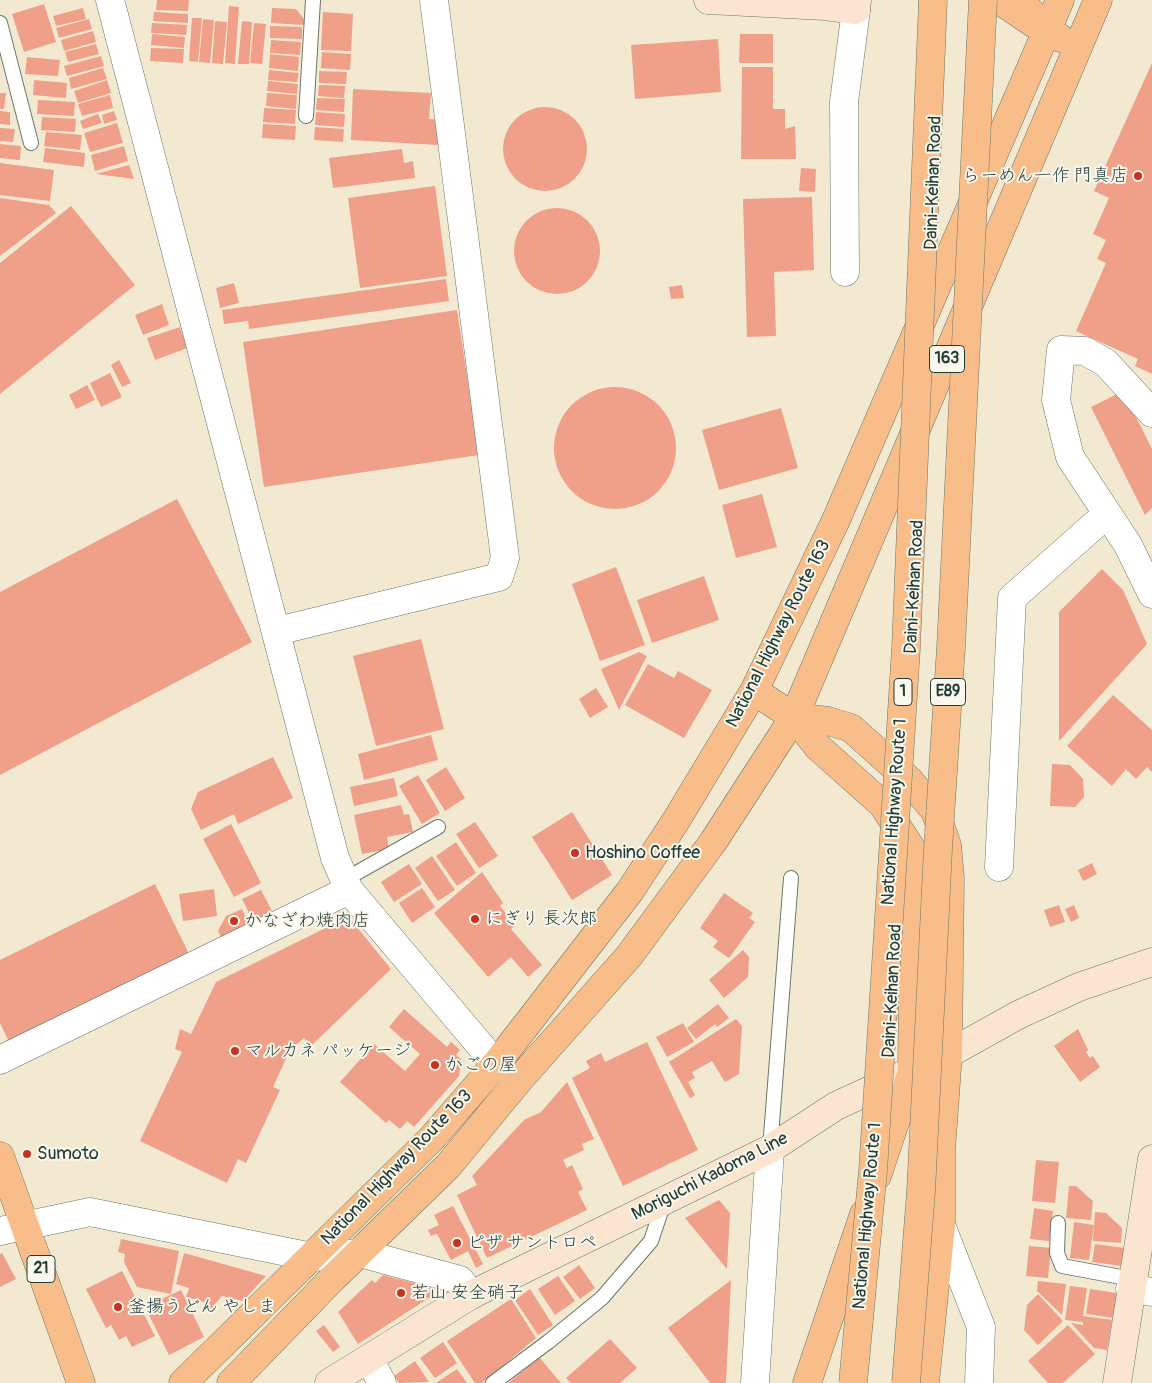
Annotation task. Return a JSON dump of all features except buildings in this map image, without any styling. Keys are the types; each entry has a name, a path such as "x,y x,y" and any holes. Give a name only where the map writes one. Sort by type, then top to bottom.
{"main road":[{"path":"708,0 825,6 856,5"},
{"name":"National Highway Route 1","path":"853,1383 873,1170 906,648 933,0"},
{"name":"Daini-Keihan Road","path":"862,1383 882,1173 908,718 942,0"},
{"name":"E89","path":"906,1383 921,1191 938,849 951,647 983,0"},
{"path":"922,1375 991,0"},
{"path":"999,0 1047,32 1077,47"},
{"path":"1020,0 1047,32"},
{"name":"National Highway Route 163","path":"183,1383 432,1138 496,1064 630,891 678,819 754,691 836,520 1060,0"},
{"name":"National Highway Route 163","path":"231,1383 333,1278 448,1166 519,1080 629,956 713,842 794,717 1098,0"},
{"path":"754,691 794,717 818,747 883,804 911,848 914,878 912,1072 807,1383"},
{"path":"794,717 828,721 851,728 910,780 935,811 947,845 950,877 948,1054 941,1151 941,1225 922,1375"},
{"name":"Moriguchi Kadoma Line","path":"329,1383 471,1295 770,1150 836,1106 912,1072 1018,1015 1079,987 1152,962"},
{"name":"21","path":"0,1156 81,1383"},
{"path":"1117,1383 1138,1286 1152,1159"}],"street":[{"path":"110,0 335,858 347,885 496,1064"},
{"path":"277,631 498,577 504,558 434,0"},
{"path":"845,272 844,102 856,5"},
{"path":"1152,413 1106,364 1085,351 1061,350 1056,400 1070,457 1128,545 1152,594"},
{"path":"999,867 1012,598 1107,514"},
{"path":"0,1060 347,885"},
{"path":"755,1383 770,1150"},
{"path":"0,1231 90,1212 312,1257 360,1253 460,1280 471,1295"},
{"path":"941,1225 981,1327 979,1383"},
{"path":"369,1358 382,1383"}],"lane":[{"path":"306,116 313,0"},
{"path":"0,23 31,144"},
{"path":"347,885 438,827"},
{"path":"770,1150 791,878"},
{"path":"493,1383 602,1298 651,1241 664,1202"},
{"path":"1058,1224 1057,1253 1062,1266 1138,1286"}],"place":[{"name":"らーめん一作 門真店","path":"1138,176"},
{"name":"Hoshino Coffee","path":"575,853"},
{"name":"にぎり 長次郎","path":"475,919"},
{"name":"かなざわ焼肉店","path":"234,921"},
{"name":"マルカネ パッケージ","path":"235,1051"},
{"name":"かごの屋","path":"435,1065"},
{"name":"Sumoto","path":"27,1154"},
{"name":"ピザ サントロペ","path":"457,1243"},
{"name":"若山 安全硝子","path":"401,1293"},
{"name":"釜揚うどん やしま","path":"118,1307"}]}
